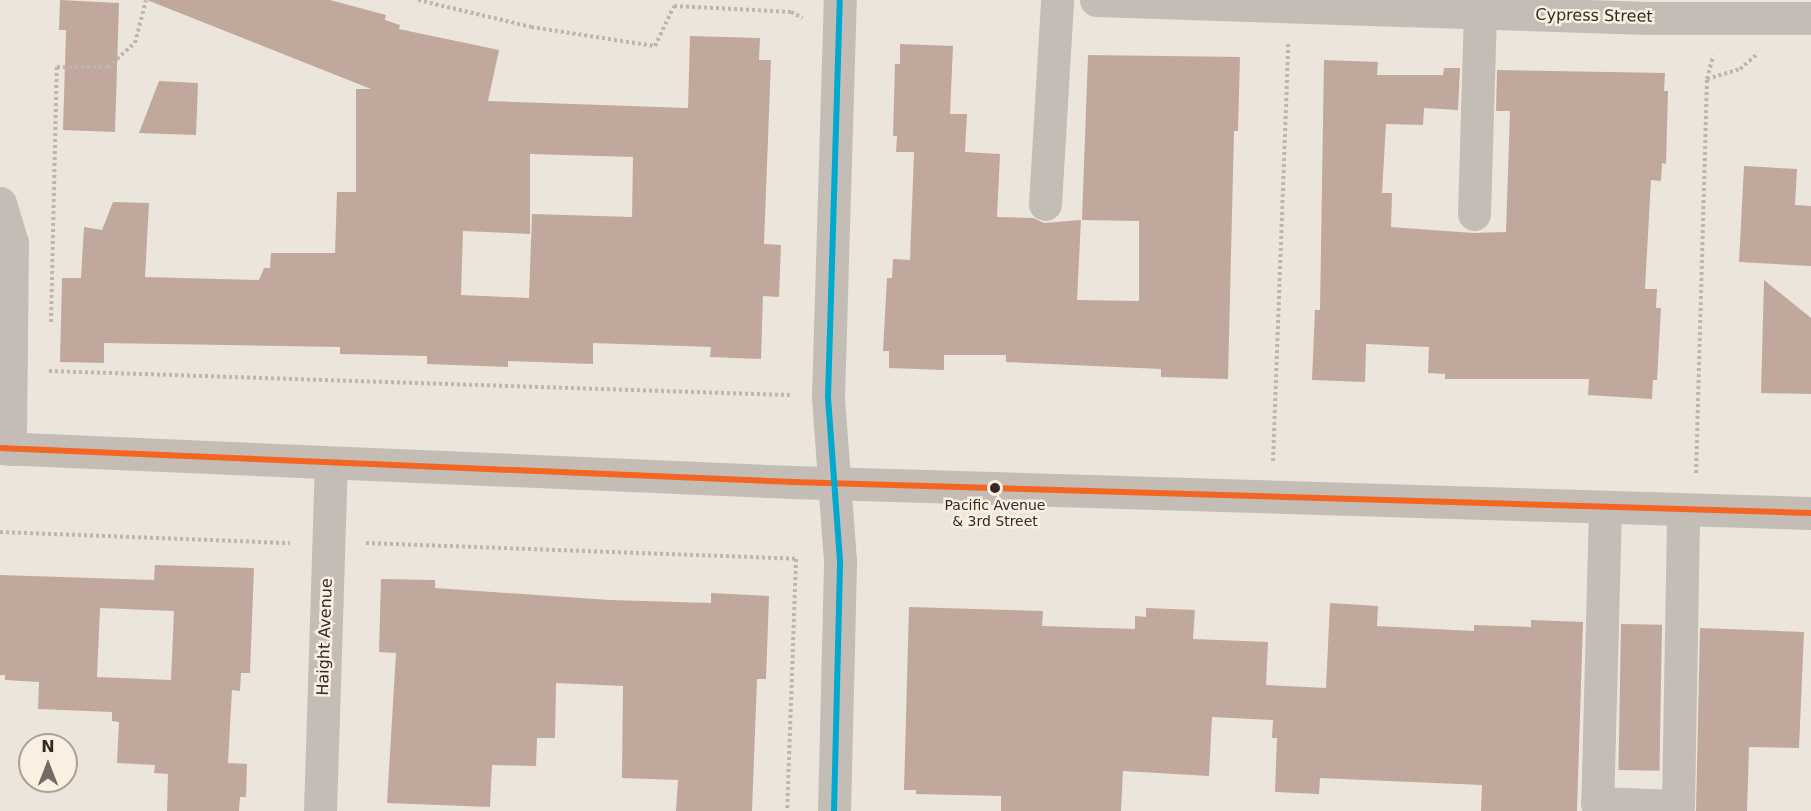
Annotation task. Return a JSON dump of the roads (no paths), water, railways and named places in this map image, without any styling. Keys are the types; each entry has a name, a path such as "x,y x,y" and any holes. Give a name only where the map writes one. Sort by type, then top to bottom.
{"street":[{"path":"834,811 840,561 828,397 840,0"},
{"path":"1045,204 1057,0"},
{"name":"Cypress Street","path":"1096,0 1289,8 1500,9 1811,18"},
{"path":"1474,214 1500,9"},
{"path":"0,203 12,243 5,449 835,484 1811,513"},
{"name":"Haight Avenue","path":"320,811 331,464"},
{"path":"1605,507 1597,803 1678,806 1689,510"}],"place":[{"name":"Pacific Avenue & 3rd Street","path":"995,488"}]}
